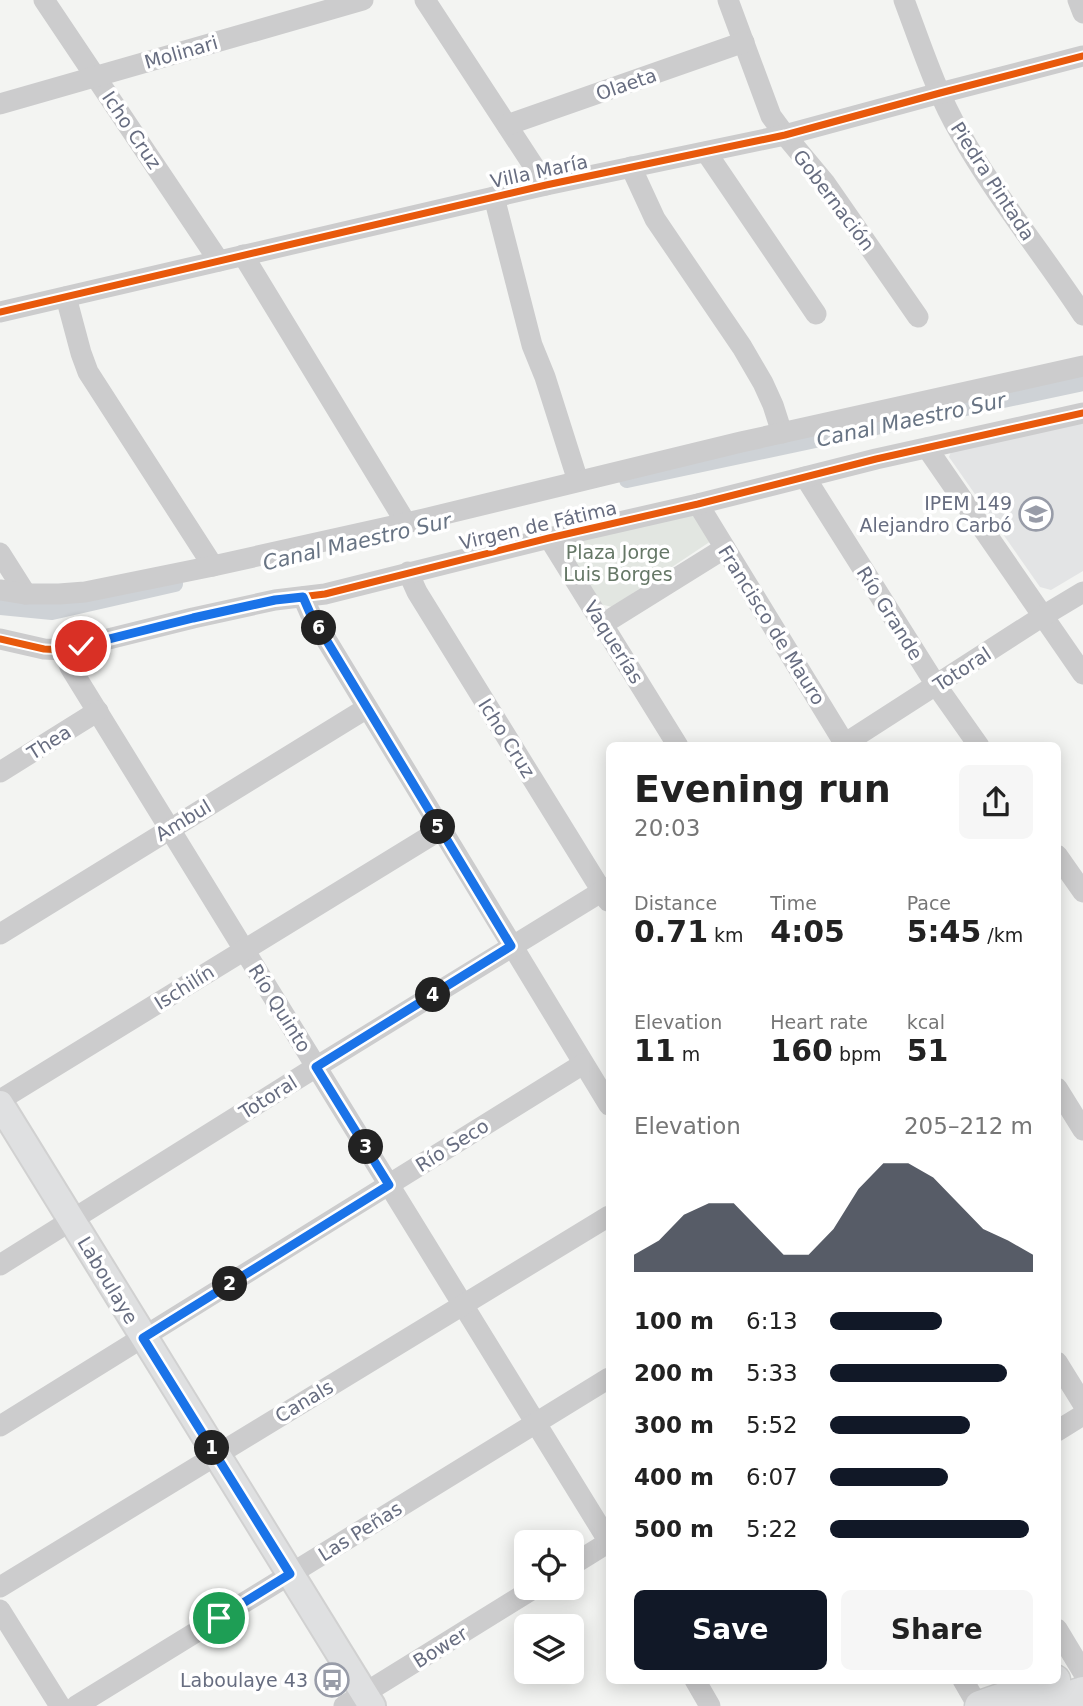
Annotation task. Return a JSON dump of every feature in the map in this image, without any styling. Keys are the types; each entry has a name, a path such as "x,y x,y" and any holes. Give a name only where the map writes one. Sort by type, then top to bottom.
{"highway":[{"path":"1061,1678 1083,1671"},
{"path":"979,1706 1044,1684"},
{"path":"1041,1706 1083,1692"}],"main road":[{"name":"Laboulaye","path":"0,1102 290,1574 360,1702"}],"street":[{"name":"Icho Cruz","path":"44,0 219,261"},
{"name":"Molinari","path":"0,104 363,0"},
{"path":"425,0 546,185"},
{"name":"Gobernación","path":"728,0 771,116 825,183 918,317"},
{"name":"Piedra Pintada","path":"904,0 940,93 958,131 1083,315"},
{"path":"1078,0 1083,13"},
{"name":"Olaeta","path":"507,125 744,42"},
{"name":"Villa María","path":"0,312 546,185 785,135 1083,56"},
{"path":"706,152 816,314"},
{"path":"631,167 655,219 743,347 774,405 782,433"},
{"path":"494,197 532,345 578,481"},
{"path":"243,255 406,523"},
{"path":"66,297 88,372 213,566"},
{"name":"Virgen de Fátima","path":"0,590 26,594 85,592 213,566 782,433 1083,366"},
{"name":"Virgen de Fátima","path":"0,639 44,649 64,650 275,600 325,594 805,477 1083,413"},
{"path":"927,448 1083,674"},
{"name":"Río Grande","path":"805,477 936,685 976,742"},
{"name":"Francisco de Mauro","path":"698,504 842,742"},
{"name":"Vaquerías","path":"550,538 676,742"},
{"path":"603,624 725,548"},
{"path":"0,553 26,594"},
{"name":"Icho Cruz","path":"408,572 417,592 606,892"},
{"name":"Totoral","path":"849,742 1042,616 1083,593"},
{"path":"303,597 440,830 606,1100"},
{"name":"Río Quinto","path":"64,650 70,667 606,1537"},
{"name":"Ambul","path":"0,934 367,708"},
{"name":"Thea","path":"0,772 98,711"},
{"name":"Ischilín","path":"0,1102 440,830"},
{"path":"1061,861 1083,892"},
{"name":"Totoral","path":"0,1265 511,946 606,895"},
{"name":"Río Seco","path":"0,1426 583,1063"},
{"path":"1065,1096 1083,1130"},
{"name":"Canals","path":"0,1587 606,1218"},
{"path":"1061,1368 1083,1404"},
{"name":"Las Peñas","path":"76,1706 606,1380"},
{"path":"1061,1429 1083,1415"},
{"path":"584,1558 606,1544"},
{"name":"Bower","path":"360,1702 516,1600"},
{"path":"0,1610 60,1706"},
{"path":"1061,1635 1083,1671"},
{"path":"697,1684 710,1706"},
{"path":"965,1684 979,1706"}],"shaded area":[{"name":"IPEM 149 Alejandro Carbó","path":"1083,422 1083,571 1051,590 1040,587 949,457 952,449"}],"green space":[{"name":"Plaza Jorge Luis Borges","path":"694,513 711,541 612,607 600,604 564,546 567,540"}],"waterway":[{"name":"Canal Maestro Sur","path":"627,480 1083,383"},
{"name":"Canal Maestro Sur","path":"0,607 52,612 175,584"}],"cycle path":[{"path":"0,312 546,185 785,135 1083,56"},
{"path":"0,639 44,649 64,650 275,600 325,594 876,459 1083,413"}],"place":[{"name":"IPEM 149 Alejandro Carbó","path":"1036,514"},
{"name":"Laboulaye 43","path":"332,1680"}],"route":[{"path":"81,646 193,618 275,600 303,597 310,613 511,946 316,1067 389,1185 143,1338 290,1574 219,1618"}]}
